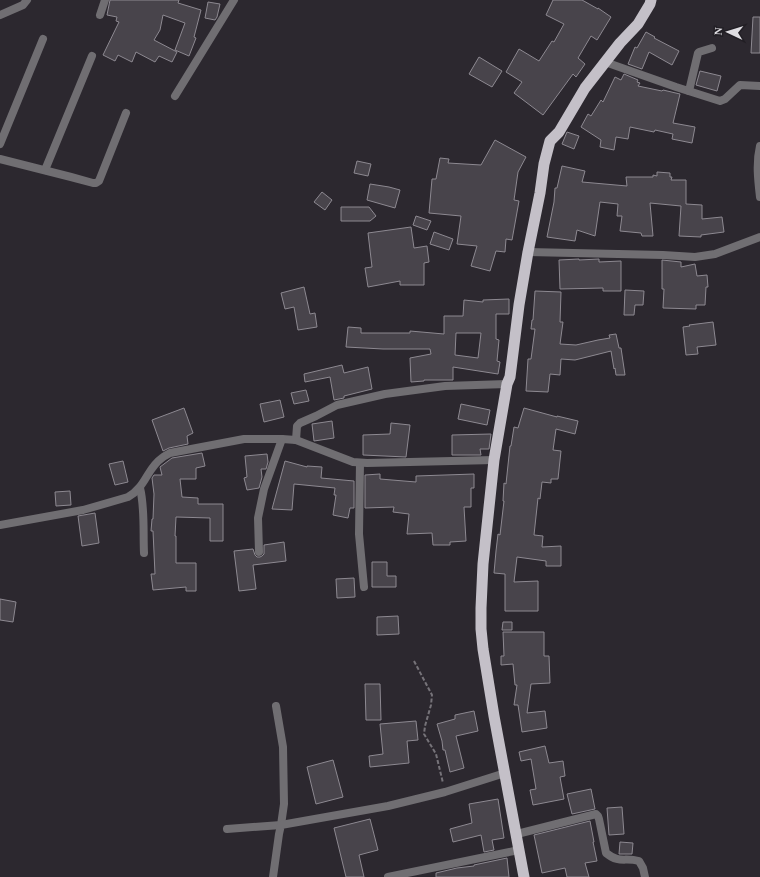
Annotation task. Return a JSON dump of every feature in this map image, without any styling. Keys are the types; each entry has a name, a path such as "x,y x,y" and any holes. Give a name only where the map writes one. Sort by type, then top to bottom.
{"highway":[{"path":"524,877 482,649 481,608 483,564 494,460 507,384 510,377 528,252 540,193 544,164 550,141 559,132 584,88 620,43 638,24 651,0"}],"street":[{"path":"0,15 23,5 27,0"},
{"path":"100,15 105,0"},
{"path":"175,96 234,0"},
{"path":"0,144 43,38"},
{"path":"688,91 698,53 712,48"},
{"path":"45,170 92,56"},
{"path":"605,62 721,101 740,85 760,86"},
{"path":"0,159 96,183 99,181 126,113"},
{"path":"760,146 758,154 758,167 760,197"},
{"path":"528,252 695,257 715,254 760,237"},
{"path":"296,440 297,426 300,423 337,405 385,394 437,387 507,384"},
{"path":"259,552 258,518 264,489 282,438"},
{"path":"0,524 84,510 128,497 140,488 156,463 162,457 170,453 244,439 282,438 296,440 353,462 360,463 494,460"},
{"path":"360,463 359,534 364,587"},
{"path":"140,488 143,504 144,553"},
{"path":"273,877 284,804 283,747 276,706"},
{"path":"227,829 281,825 388,806 445,792 505,773"},
{"path":"517,834 596,814 599,819 606,853 619,860 639,861 643,868 645,877"},
{"path":"388,877 519,850"}],"path":[{"path":"414,661 432,695 424,734 436,754 445,792"}],"building":[{"path":"110,0 179,0 178,3 201,10 194,37 196,38 189,56 175,50 185,23 163,15 160,30 154,40 177,52 172,62 159,56 155,62 136,52 132,62 118,55 115,61 103,55 119,22 116,21 117,17 107,15"},
{"path":"553,0 582,0 611,17 597,40 591,36 578,58 585,64 576,77 573,74 543,115 514,93 522,82 506,72 519,49 539,61 552,41 554,42 564,24 546,15"},
{"path":"208,2 220,4 215,20 205,18"},
{"path":"753,17 760,17 760,53 751,53"},
{"path":"646,32 655,37 654,38 679,51 672,65 649,52 642,69 628,64 635,47 637,48"},
{"path":"479,57 502,71 492,87 469,74"},
{"path":"700,71 721,76 717,91 696,85"},
{"path":"624,74 638,80 637,82 640,83 638,86 680,94 673,123 695,127 692,143 672,139 673,134 630,127 628,139 616,137 614,150 600,147 601,140 581,127 588,114 591,116 601,100 603,102 615,77 621,80"},
{"path":"567,132 579,136 574,149 562,144"},
{"path":"495,140 526,157 518,172 514,200 519,201 512,240 506,239 505,252 496,251 490,271 471,266 477,246 457,244 461,216 429,213 432,179 436,179 440,158 449,159 448,163 481,165"},
{"path":"357,161 371,164 368,176 354,173"},
{"path":"562,166 585,171 582,182 627,186 626,177 653,177 653,175 657,176 657,172 670,173 670,177 672,177 671,180 686,180 686,204 702,205 702,219 722,217 724,232 701,235 701,237 679,236 681,206 650,203 653,236 642,236 641,233 620,231 622,216 617,216 618,204 600,202 595,236 577,230 575,241 547,237 554,202 555,188 557,188"},
{"path":"370,184 400,190 395,208 367,200"},
{"path":"322,192 332,200 325,210 314,202"},
{"path":"341,207 369,207 376,216 370,221 341,221"},
{"path":"416,216 431,221 427,230 413,225"},
{"path":"411,227 414,248 427,246 429,262 424,263 424,285 400,285 400,281 368,287 365,268 372,267 368,233"},
{"path":"434,232 453,239 449,250 430,244"},
{"path":"599,259 599,262 621,261 621,291 603,291 603,288 560,289 559,260"},
{"path":"662,260 681,262 681,267 695,264 697,276 707,275 708,287 706,287 705,305 696,305 696,309 663,308 664,289 662,289"},
{"path":"304,287 310,314 315,313 317,327 298,330 294,307 285,309 281,293"},
{"path":"625,290 644,291 643,305 635,305 634,315 624,315"},
{"path":"535,291 561,292 560,322 563,322 560,344 576,345 610,338 609,335 616,334 619,348 621,348 625,375 616,375 611,351 575,360 561,359 560,375 550,374 548,392 526,391 528,359 531,359 535,329 531,329"},
{"path":"509,299 509,314 496,314 496,339 499,340 497,361 500,362 498,374 453,367 453,380 424,380 411,382 410,358 431,354 430,349 346,347 348,327 361,328 361,333 410,333 410,331 444,334 444,316 463,316 464,300 483,302 483,300","holes":["456,333 481,333 478,358 455,355"]},
{"path":"713,322 716,345 697,347 698,354 686,355 683,327"},
{"path":"342,365 344,373 368,367 372,389 334,400 330,377 305,382 304,374"},
{"path":"306,390 309,401 294,404 291,393"},
{"path":"280,400 284,417 264,422 260,404"},
{"path":"461,404 490,410 487,425 458,419"},
{"path":"184,408 193,433 187,436 188,444 169,448 163,451 152,420"},
{"path":"524,408 578,421 575,434 556,429 553,450 561,451 558,479 551,479 551,483 542,482 540,499 538,498 534,535 543,536 542,547 561,546 561,566 546,566 546,561 517,557 514,582 538,581 538,611 505,611 505,574 494,573 496,551 498,534 500,535 504,501 504,483 506,484 510,446 514,427 518,428"},
{"path":"332,421 334,438 314,441 312,424"},
{"path":"391,423 410,425 406,457 363,455 363,435 390,434"},
{"path":"491,434 489,449 480,449 481,455 452,455 452,435"},
{"path":"202,453 205,466 196,468 196,479 180,479 182,497 198,498 198,504 223,504 223,541 210,541 210,518 176,517 176,563 196,563 196,591 186,591 186,587 153,590 151,574 155,574 153,531 151,531 154,494 152,478 154,475 162,475 160,467 172,458"},
{"path":"267,454 268,462 266,469 261,469 262,477 259,488 247,490 244,478 247,477 245,456"},
{"path":"123,461 128,482 115,485 109,464"},
{"path":"285,461 307,467 322,467 321,478 354,481 354,508 350,508 348,518 333,515 336,495 334,495 335,488 294,484 292,510 272,509"},
{"path":"380,474 380,479 416,482 416,476 474,474 474,488 471,488 471,507 464,507 466,541 450,542 450,545 433,545 432,533 407,534 409,514 393,512 394,507 365,508 365,475"},
{"path":"70,491 71,505 56,506 55,492"},
{"path":"95,513 99,543 82,546 78,516"},
{"path":"284,542 286,561 253,565 256,589 239,591 234,551 253,549 255,555 260,557 264,554 264,545"},
{"path":"372,562 387,562 387,576 396,576 396,587 372,587"},
{"path":"354,578 355,597 337,598 336,579"},
{"path":"0,599 16,602 13,622 0,620"},
{"path":"398,616 399,634 377,635 377,617"},
{"path":"503,622 512,622 512,630 502,630"},
{"path":"503,632 544,632 544,656 549,656 550,683 531,684 527,713 545,711 547,728 522,732 518,705 514,705 517,685 515,685 513,664 501,665 501,656 504,656"},
{"path":"365,684 380,684 381,720 366,720"},
{"path":"474,711 478,731 456,736 464,768 450,772 437,724 455,719 455,715"},
{"path":"416,721 418,740 407,741 409,763 370,767 369,756 383,754 380,724"},
{"path":"545,746 549,763 563,761 565,776 560,777 564,799 533,805 530,790 536,789 531,759 521,761 519,752"},
{"path":"333,760 343,797 316,804 307,767"},
{"path":"591,789 595,809 572,814 567,794"},
{"path":"498,799 504,838 492,840 494,850 484,852 481,835 453,842 450,829 472,823 469,804"},
{"path":"622,807 624,834 609,835 607,808"},
{"path":"370,819 378,850 359,855 364,877 346,877 334,828"},
{"path":"590,821 597,861 585,863 589,877 567,877 565,868 542,873 534,835"},
{"path":"620,842 633,843 632,854 619,854"},
{"path":"507,858 509,877 436,877 436,873"}]}
